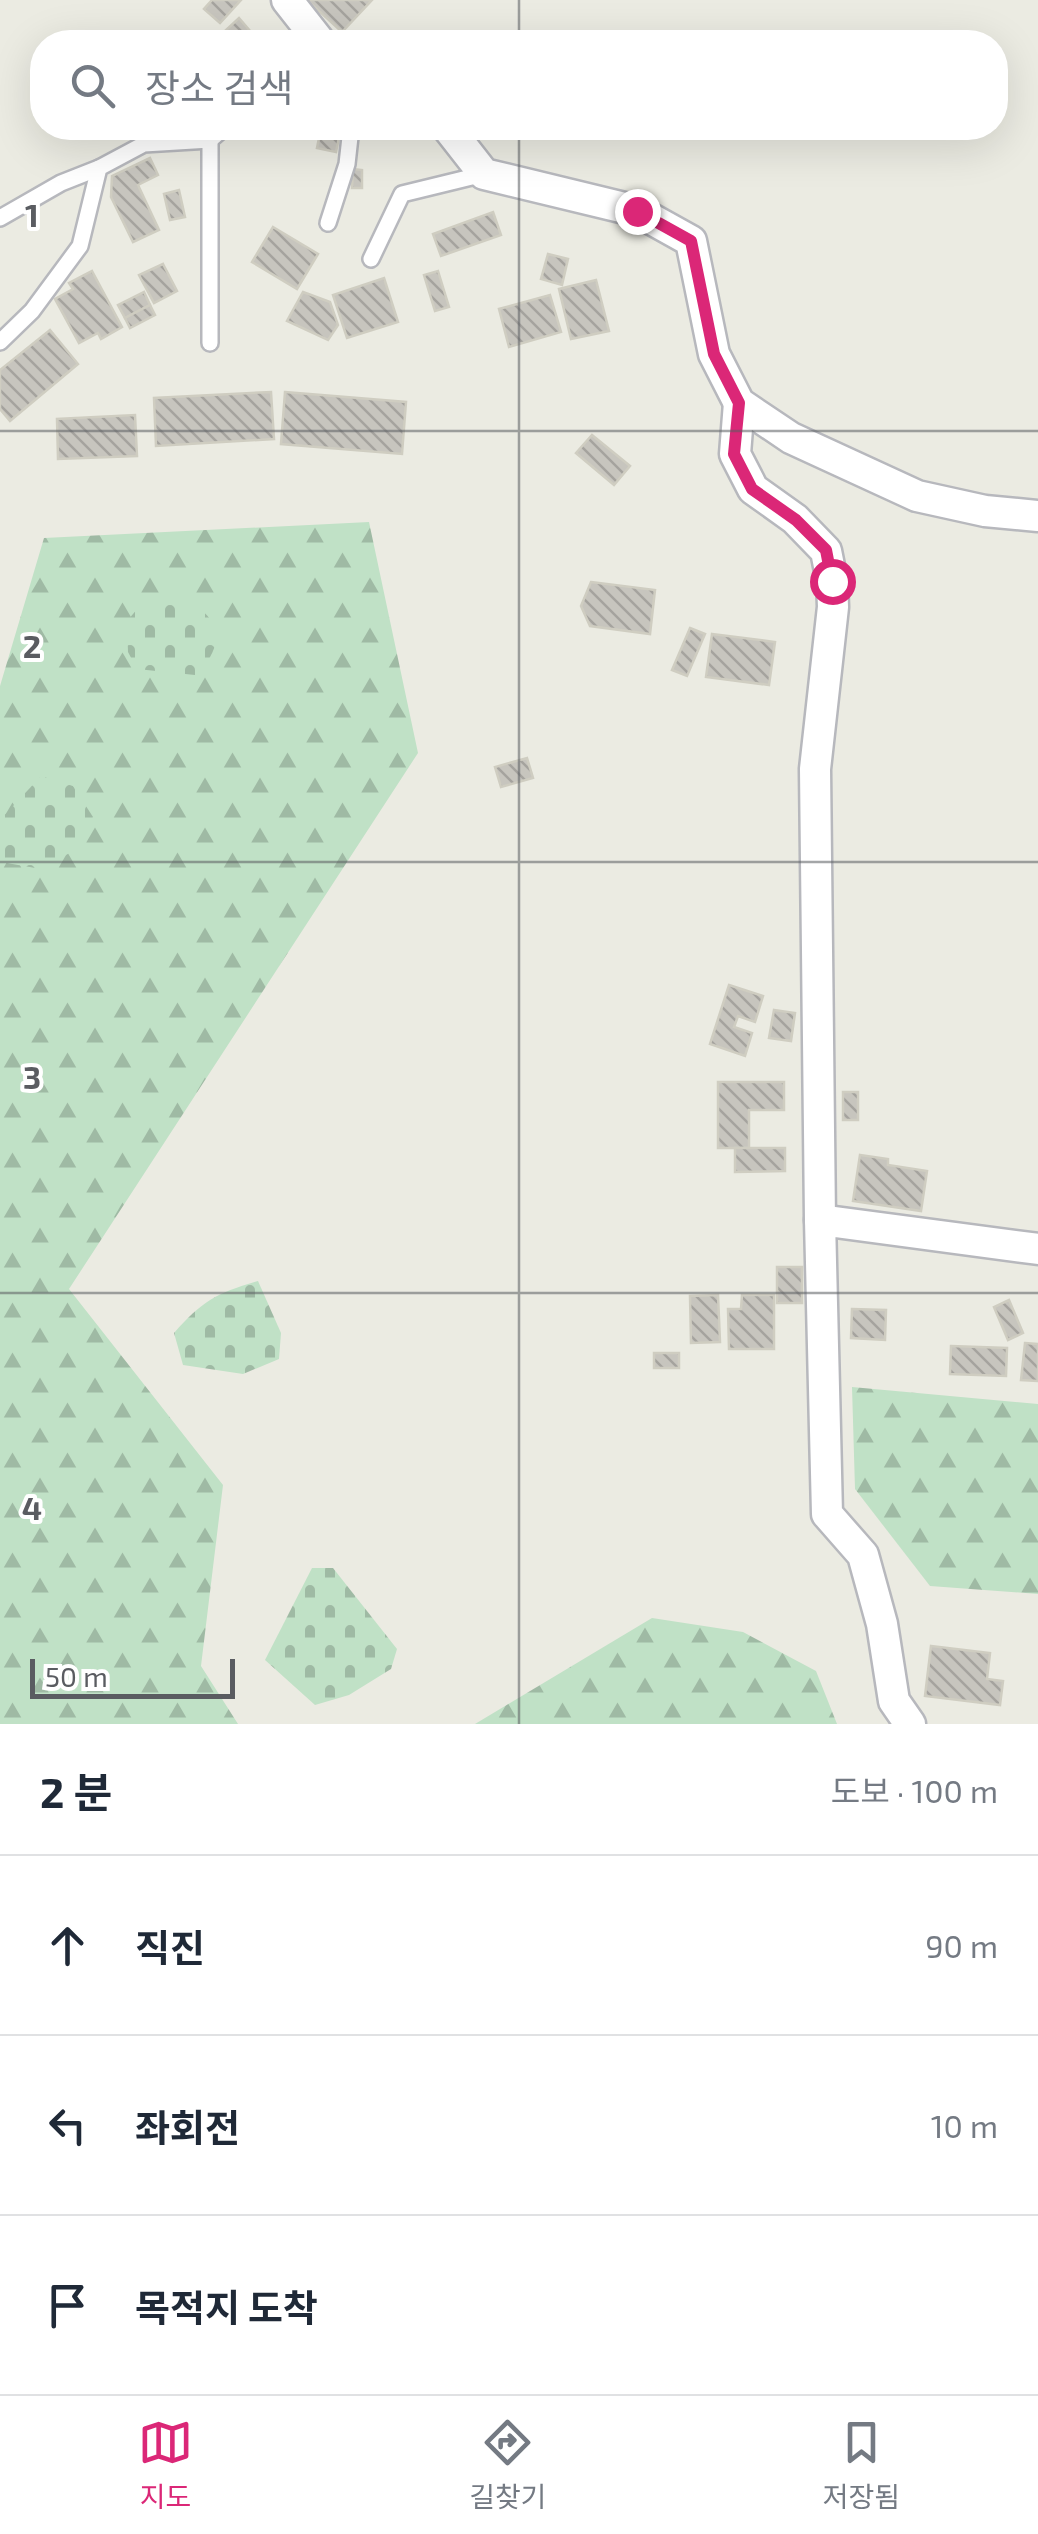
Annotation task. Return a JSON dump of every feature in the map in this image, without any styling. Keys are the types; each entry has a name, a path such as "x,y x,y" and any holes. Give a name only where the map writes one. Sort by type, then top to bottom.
{"street":[{"path":"287,0 311,30"},
{"path":"457,140 484,174 637,211 691,241 714,354 739,403 791,438 917,496 985,511 1038,516"},
{"path":"739,403 734,454 752,489 796,520 826,550 832,581 833,607 814,769 827,1514 862,1556 882,1624 894,1701 910,1724"},
{"path":"820,1220 1038,1249"}],"lane":[{"path":"0,218 61,183 144,144 210,140 210,343"},
{"path":"328,223 347,164 349,140"},
{"path":"0,342 32,312 80,246 99,168"},
{"path":"371,259 402,194 484,174"}],"green space":[{"path":"369,522 418,753 69,1289 223,1485 201,1666 238,1724 0,1724 0,686 44,538"},
{"path":"145,600 187,602 211,620 216,638 214,648 195,675 137,669 128,652 127,621"},
{"path":"41,776 73,786 93,817 73,851 41,869 1,862 2,818"},
{"path":"258,1281 281,1333 279,1359 243,1374 183,1365 174,1333 211,1300"},
{"path":"852,1387 1038,1404 1038,1594 930,1586 855,1489"},
{"path":"312,1568 333,1568 397,1649 391,1669 349,1695 315,1705 265,1660"},
{"path":"652,1618 743,1632 816,1671 837,1724 475,1724"}],"building":[{"path":"212,0 241,0 220,23 204,9"},
{"path":"307,0 372,0 340,30"},
{"path":"239,18 249,30 226,30"},
{"path":"319,140 338,140 336,152 317,148"},
{"path":"150,158 158,175 138,185 159,230 133,242 111,197 112,176"},
{"path":"353,169 362,170 362,188 352,188"},
{"path":"179,190 185,217 170,220 164,194"},
{"path":"493,212 501,235 441,256 433,234"},
{"path":"273,227 318,254 297,289 252,262"},
{"path":"548,254 568,259 562,285 541,279"},
{"path":"163,264 177,291 154,303 139,275"},
{"path":"92,271 122,327 101,339 98,333 79,343 55,299 73,289 69,283"},
{"path":"438,271 449,307 435,311 424,275"},
{"path":"384,278 398,322 347,338 333,295"},
{"path":"596,280 609,331 571,339 559,289"},
{"path":"144,292 150,305 125,318 118,305"},
{"path":"303,292 330,302 338,325 328,340 287,321"},
{"path":"550,295 561,332 509,347 499,309"},
{"path":"150,305 155,315 130,328 125,318"},
{"path":"50,330 78,364 10,421 0,409 0,370"},
{"path":"271,392 274,439 156,446 154,398"},
{"path":"285,392 406,402 402,454 281,444"},
{"path":"135,415 137,456 58,459 57,419"},
{"path":"592,435 630,466 614,485 576,453"},
{"path":"591,582 655,590 650,634 590,626 581,606"},
{"path":"690,628 705,634 687,676 672,670"},
{"path":"712,634 775,642 769,685 706,677"},
{"path":"527,758 533,778 501,787 495,767"},
{"path":"729,985 763,996 755,1022 738,1016 734,1027 752,1033 745,1056 710,1044"},
{"path":"774,1010 795,1013 791,1041 769,1038"},
{"path":"718,1082 784,1082 784,1110 749,1110 749,1148 718,1148"},
{"path":"843,1092 858,1092 858,1120 843,1120"},
{"path":"735,1148 785,1148 785,1171 735,1172"},
{"path":"860,1155 888,1159 888,1165 927,1171 921,1211 853,1201"},
{"path":"777,1267 802,1267 802,1303 777,1303"},
{"path":"718,1295 720,1342 691,1343 690,1296"},
{"path":"742,1295 774,1295 774,1349 729,1349 728,1309 741,1309"},
{"path":"1009,1300 1023,1333 1008,1340 994,1307"},
{"path":"852,1309 886,1310 885,1340 851,1338"},
{"path":"1025,1343 1038,1344 1038,1381 1021,1380"},
{"path":"951,1346 1007,1348 1006,1376 950,1374"},
{"path":"654,1353 679,1353 679,1368 654,1368"},
{"path":"931,1646 990,1653 987,1679 1003,1681 1000,1705 925,1696"}],"route":[{"path":"637,211 691,241 714,354 739,403 734,454 752,489 796,520 826,550 832,581"}]}
